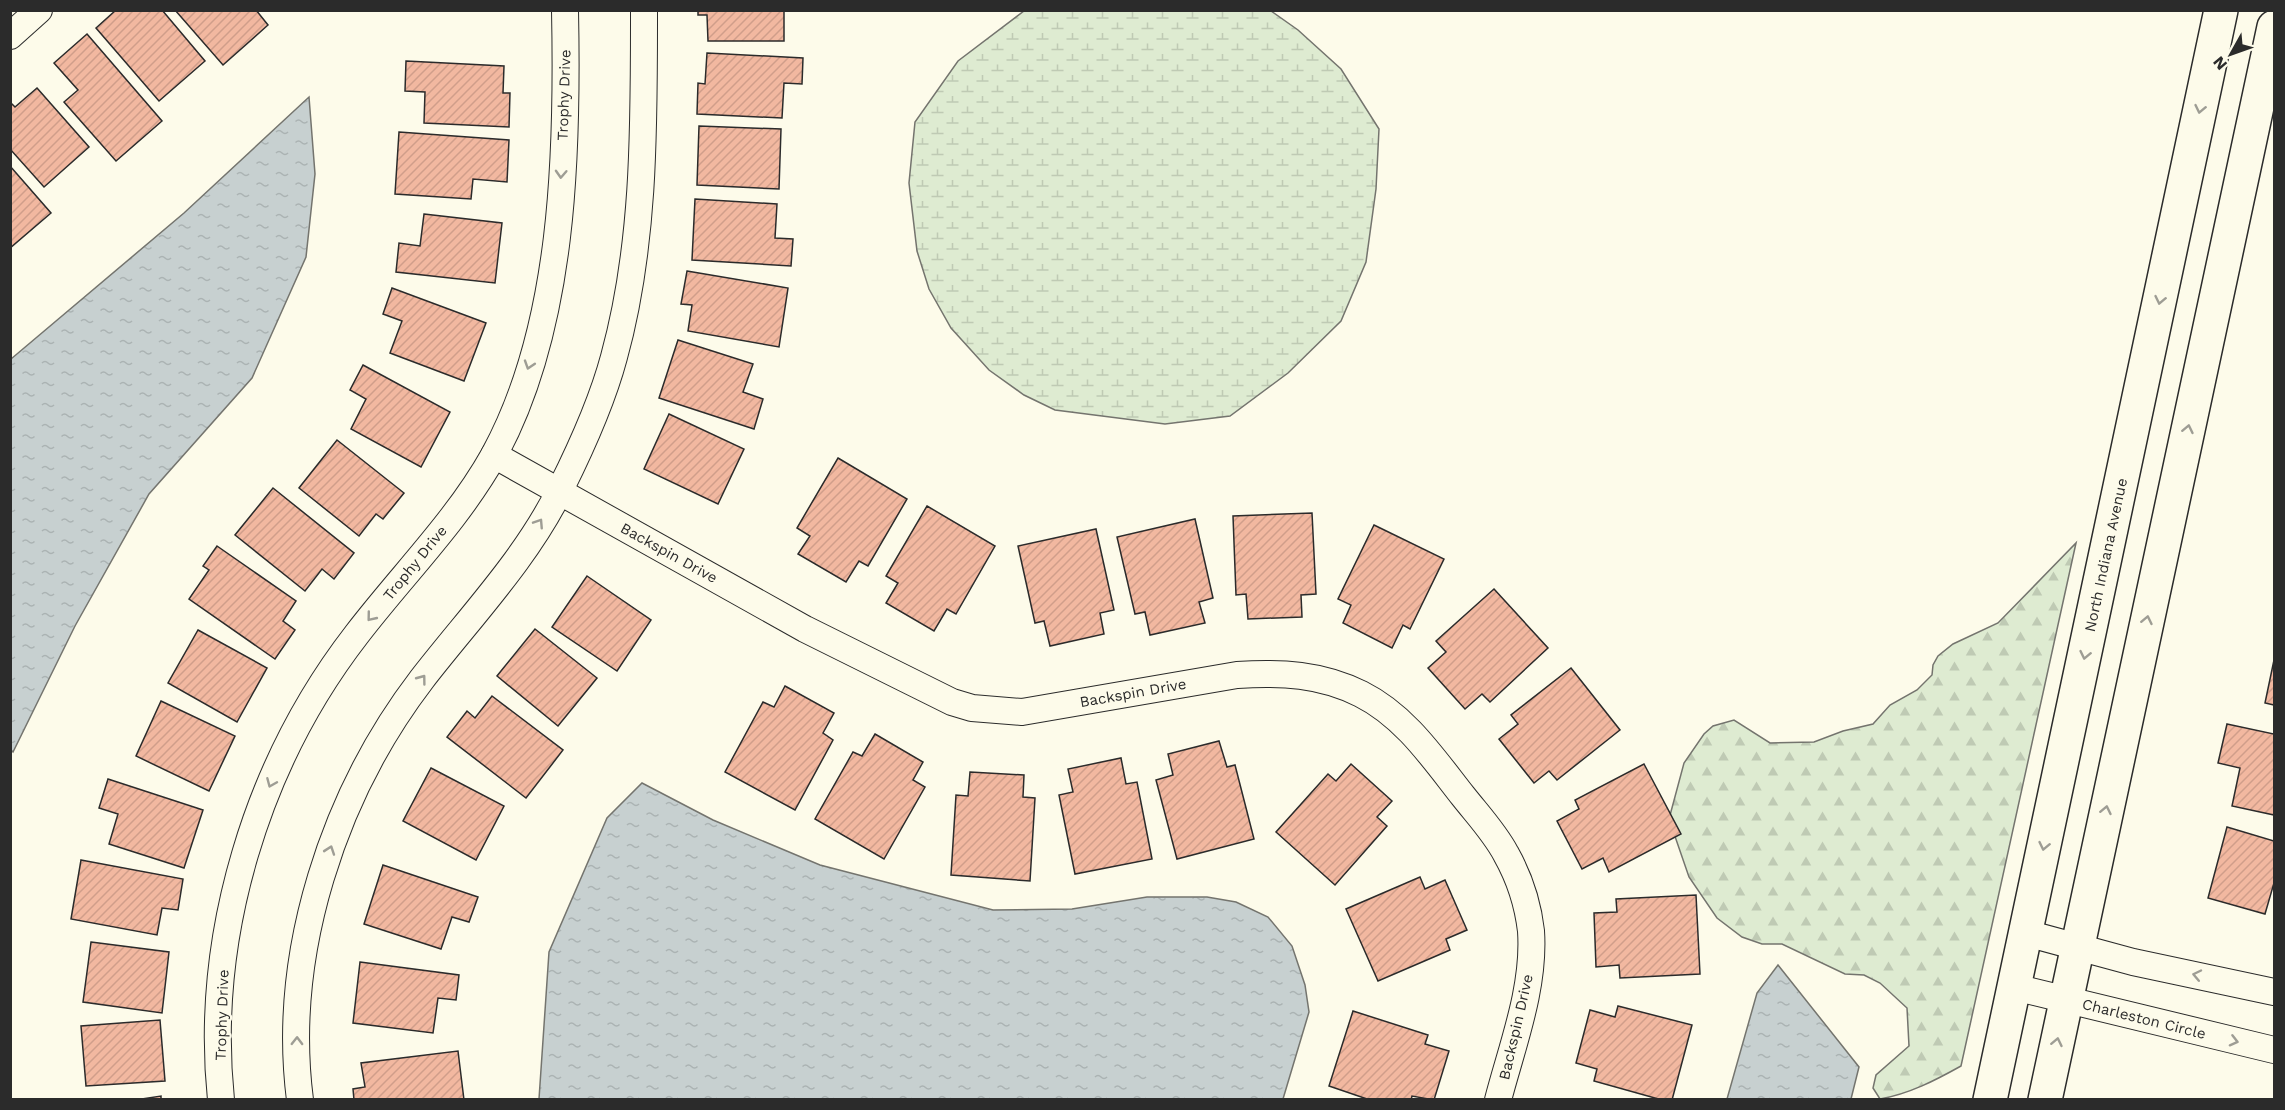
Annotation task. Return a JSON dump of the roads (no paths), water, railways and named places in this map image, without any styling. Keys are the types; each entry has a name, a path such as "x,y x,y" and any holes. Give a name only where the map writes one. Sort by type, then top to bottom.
{"main road":[{"name":"North Indiana Avenue","path":"1990,1100 2221,10"},
{"path":"2045,1100 2274,27"}],"street":[{"path":"10,36 39,10"},
{"name":"Trophy Drive","path":"222,1100 220,1012 226,939 242,866 268,790 297,728 335,664 447,525 494,455 530,362 553,273 561,179 565,10"},
{"path":"300,1100 297,1025 302,973 317,893 346,805 393,720 422,679 504,578 559,492 603,392 624,316 638,220 644,10"},
{"name":"Backspin Drive","path":"494,455 805,629 952,702 972,708 996,712 1034,710 1237,675 1264,673 1310,676 1359,693 1380,704 1419,741 1494,836 1511,864 1525,901 1530,931 1531,963 1527,989 1498,1100"},
{"path":"2026,933 2133,962 2274,992"},
{"name":"Charleston Circle","path":"2014,987 2274,1050"}],"water":[{"path":"309,97 315,174 306,257 252,378 149,494 75,626 13,752 10,749 11,359 184,213"},
{"path":"642,783 713,820 820,865 993,910 1072,909 1147,897 1207,897 1236,902 1268,917 1292,946 1305,985 1309,1012 1283,1099 539,1099 549,952 607,818"},
{"path":"1778,965 1859,1067 1851,1099 1727,1099 1757,993"}]}
